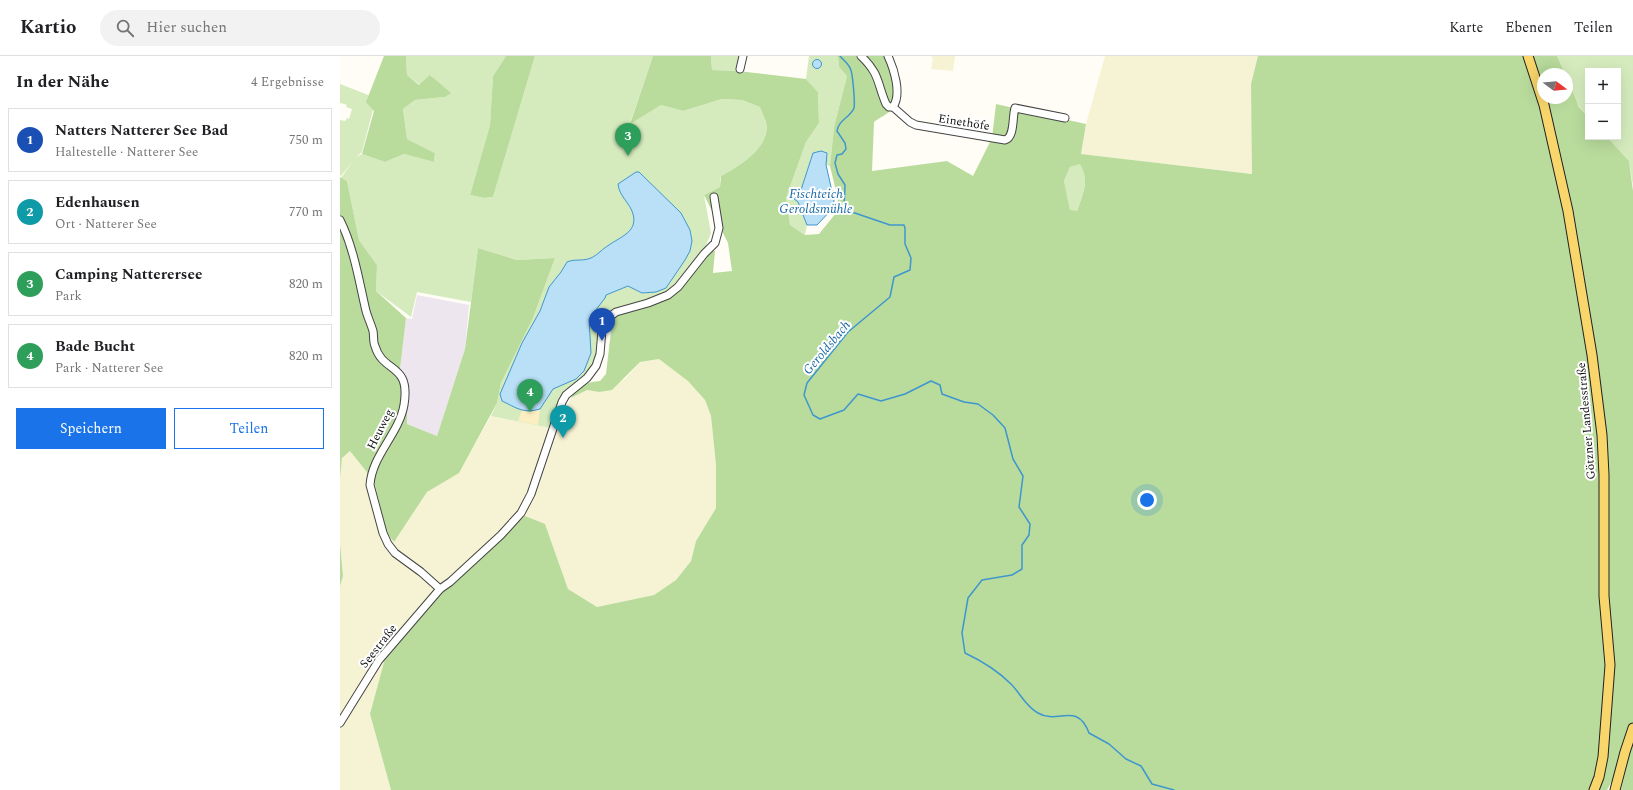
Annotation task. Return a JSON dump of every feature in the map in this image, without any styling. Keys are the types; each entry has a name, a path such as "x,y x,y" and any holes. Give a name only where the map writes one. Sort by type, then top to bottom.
{"main road":[{"name":"Götzner Landesstraße","path":"1528,56 1544,105 1568,211 1592,355 1602,436 1604,475 1604,596 1610,655 1610,676 1603,757 1594,790"},
{"path":"1615,790 1633,728"}],"street":[{"path":"740,69 743,56"},
{"path":"861,56 877,76 886,104 889,107 893,107 895,102 896,77 888,56"},
{"name":"Einethöfe","path":"893,107 910,122 916,125 1004,140 1008,139 1011,135 1015,108 1065,118"},
{"name":"Seestraße","path":"340,723 379,660 440,589 450,582 496,540 521,513 531,494 562,402 566,396 587,378 596,366 600,354 602,330 607,318 616,312 668,296 678,287 704,254 715,243 719,228 714,197"},
{"name":"Heuweg","path":"340,220 356,265 367,313 373,331 375,347 386,363 399,371 405,386 404,403 401,416 383,447 371,478 370,485 383,533 388,544 395,553 421,572 440,589"}],"shaded area":[{"path":"931,56 955,56 953,71 931,69 933,59"},
{"path":"1105,56 1258,56 1251,84 1253,174 1081,154 1086,124"},
{"path":"417,295 469,305 465,349 437,436 407,424 407,391 400,369 406,318 412,319"},
{"path":"659,359 689,381 705,400 711,416 716,465 716,508 696,541 691,561 676,580 654,595 597,607 568,589 545,524 370,714 391,790 340,790 340,586 343,575 340,543 340,479 342,458 350,451 374,481 394,542 427,492 459,472 491,416 551,428 522,505 525,515 540,483 559,426 571,398 587,390 599,392 625,379 640,362"}],"green space":[{"path":"384,56 406,56 407,75 419,85 430,75 451,93 445,97 415,100 403,109 407,139 435,153 434,162 404,154 385,162 362,154 374,111 366,102"},
{"path":"406,56 506,56 493,76 490,125 470,195 484,198 493,197 535,56 653,56 630,123 661,105 683,111 722,99 742,100 760,107 767,128 762,144 750,157 736,168 721,176 720,187 704,195 711,233 704,250 670,291 603,321 598,356 588,375 565,392 551,428 491,416 497,403 501,383 533,318 555,258 517,260 478,248 471,302 417,292 411,317 376,291 377,265 359,240 347,181 341,178 353,161 341,176 340,175 340,120 345,121 347,118 349,119 352,109 346,107 347,105 340,104 340,84 376,98 362,152 356,157 362,154 385,162 404,154 434,162 435,153 407,139 403,109 415,100 445,97 431,75 420,85 407,75"},
{"path":"506,56 535,56 493,197 484,198 470,195 490,125 493,76"},
{"path":"653,56 711,56 712,70 738,71 806,79 818,92 819,123 806,142 786,198 790,225 805,235 819,234 836,213 838,199 830,166 834,127 847,76 839,67 838,57 836,56 887,56 889,61 894,84 893,107 887,114 874,122 872,171 947,161 973,176 992,138 996,104 1086,124 1081,154 1252,174 1251,84 1258,56 1557,56 1562,68 1537,68 1537,104 1573,104 1573,93 1579,107 1585,114 1585,140 1610,140 1629,161 1633,191 1633,722 1613,779 1607,790 391,790 370,714 386,655 442,591 525,516 545,524 568,589 597,607 654,595 676,580 691,561 696,541 716,508 716,465 711,416 705,400 688,381 659,359 640,362 612,390 599,392 587,390 571,398 580,387 587,383 600,381 606,374 611,331 605,332 612,311 627,305 655,298 670,291 704,250 715,251 713,273 732,271 728,243 704,195 720,187 721,176 736,168 750,157 762,144 767,126 760,107 742,100 722,99 683,111 661,105 630,124","holes":["1080,164 1085,176 1084,187 1077,211 1070,210 1064,181 1070,167"]},
{"path":"711,56 741,56 738,71 712,70"},
{"path":"809,56 838,57 839,67 847,76 834,127 830,166 826,165 813,153 800,193 798,202 807,225 805,235 790,225 786,198 806,142 819,123 818,92 806,79"},
{"path":"1557,56 1633,56 1633,186 1629,161 1610,140 1621,140 1621,68 1585,68 1585,114 1573,95 1573,68 1562,68"},
{"path":"1080,163 1085,176 1083,193 1077,211 1070,211 1064,181 1070,167"},
{"path":"340,177 347,181 359,240 377,265 376,291 406,318 400,369 404,377 407,391 407,424 437,436 465,349 478,248 517,260 555,258 533,318 501,383 497,403 459,473 427,492 394,542 387,533 374,481 350,451 342,458 340,479"},
{"path":"340,543 343,576 340,586"},
{"path":"1633,743 1633,790 1621,790 1631,748"}],"sand":[{"path":"540,409 538,425 518,421 522,410 530,412"}],"water":[{"path":"815,60 819,60 821,64 819,68 815,68 813,66 813,62"},
{"name":"Fischteich Geroldsmühle","path":"821,151 827,153 826,165 834,200 833,208 817,225 807,225 798,202 794,199 800,193 813,153"},
{"path":"636,172 639,172 681,213 690,230 692,241 690,251 685,260 666,288 656,292 642,293 628,286 606,295 589,319 591,353 584,371 576,379 553,389 540,409 524,411 502,401 500,394 522,343 540,311 549,287 567,262 591,258 631,230 634,220 632,210 620,192 618,184"}],"waterway":[{"name":"Geroldsbach","path":"840,56 851,71 854,101 854,108 842,121 837,131 845,143 846,149 842,154 837,155 835,163 838,174 845,185 844,209 890,225 904,225 905,244 911,258 910,270 894,277 890,297 848,332 807,383 804,395 813,415 820,419 844,410 858,394 881,401 905,394 931,381 940,385 942,394 964,402 978,404 993,415 1005,428 1013,459 1023,476 1019,507 1030,524 1029,535 1022,545 1022,569 1012,575 982,580 968,598 962,633 965,653 984,663 1001,675 1011,684 1027,704 1038,713 1053,717 1073,716 1079,718 1084,723 1089,733 1109,744 1126,759 1141,766 1152,784 1174,790"}],"place":[{"name":"Camping Natterersee","path":"628,156"},
{"name":"Natters Natterer See Bad","path":"602,341"},
{"name":"Bade Bucht","path":"530,412"},
{"name":"Edenhausen","path":"563,438"}]}
